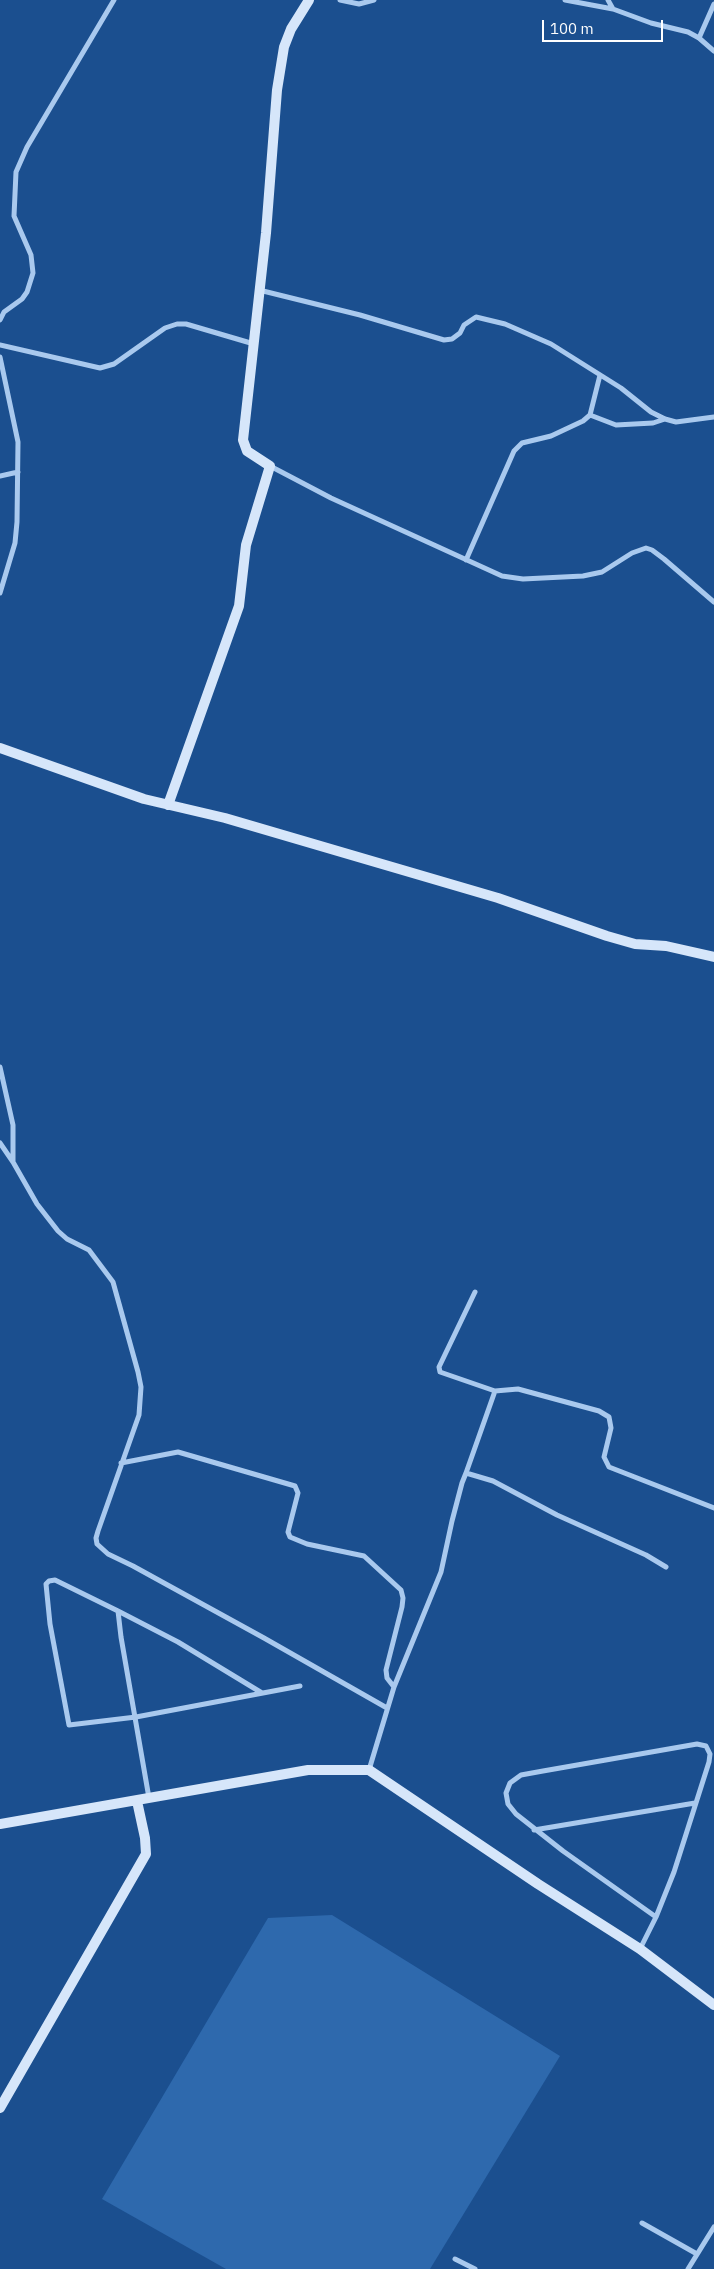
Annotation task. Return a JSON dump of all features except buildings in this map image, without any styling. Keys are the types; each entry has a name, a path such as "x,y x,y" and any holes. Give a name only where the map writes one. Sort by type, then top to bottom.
{"street":[{"path":"0,320 4,312 22,299 28,292 32,273 31,255 14,216 16,172 27,147 114,0"},
{"path":"309,0 291,29 284,47 278,90 244,447 270,466 331,498 502,576 523,579 548,579 602,572 632,553 646,548 664,559 714,602"},
{"path":"340,0 359,4 374,0"},
{"path":"565,0 613,9 651,24 688,32 699,38 714,51"},
{"path":"608,0 613,9"},
{"path":"699,38 714,4"},
{"path":"260,290 360,315 444,340 452,339 460,333 464,325 476,317 505,324 551,344 665,419 676,422 714,417"},
{"path":"0,345 100,368 114,364 165,328 177,324 186,324 254,344"},
{"path":"0,357 16,432 18,472 15,543 0,594"},
{"path":"466,560 506,466 516,448 526,442 551,436 573,427 590,415 600,375"},
{"path":"590,415 616,425 653,423 665,419"},
{"path":"168,805 239,606 246,545 270,466"},
{"path":"0,476 18,472"},
{"path":"706,595 714,594"},
{"path":"0,748 144,799 225,818 498,898 635,944 666,946 714,957"},
{"path":"0,1067 13,1125 13,1162"},
{"path":"0,1144 13,1162 37,1204 58,1231 68,1239 89,1250 113,1282 141,1387 138,1415 96,1538 97,1544 103,1550 387,1708"},
{"path":"475,1292 439,1370 446,1375 495,1391 518,1389 599,1411 609,1417 611,1428 604,1457 609,1466 714,1508"},
{"path":"369,1770 394,1687 441,1572 462,1483 495,1391"},
{"path":"121,1463 178,1452 295,1486 298,1493 288,1532 290,1537 307,1544 364,1556 401,1590 403,1598 402,1607 386,1670 388,1678 394,1687"},
{"path":"466,1473 493,1481 557,1515 646,1555 666,1567"},
{"path":"262,1693 178,1642 118,1611 55,1580 49,1581 46,1585 50,1624 68,1724 89,1724 136,1718 300,1686"},
{"path":"118,1611 149,1799"},
{"path":"640,1949 656,1917 674,1872 710,1754 706,1746 697,1744 521,1775 510,1783 506,1793 508,1804 534,1830 656,1917"},
{"path":"0,1824 308,1770 369,1770 538,1884 640,1949 714,2005"},
{"path":"0,2108 146,1854 146,1838 138,1801"},
{"path":"534,1830 695,1803"},
{"path":"642,2223 697,2254"},
{"path":"688,2269 714,2227"},
{"path":"455,2259 475,2269"}],"shaded area":[{"path":"332,1915 560,2056 430,2269 226,2269 102,2199 268,1918"}]}
